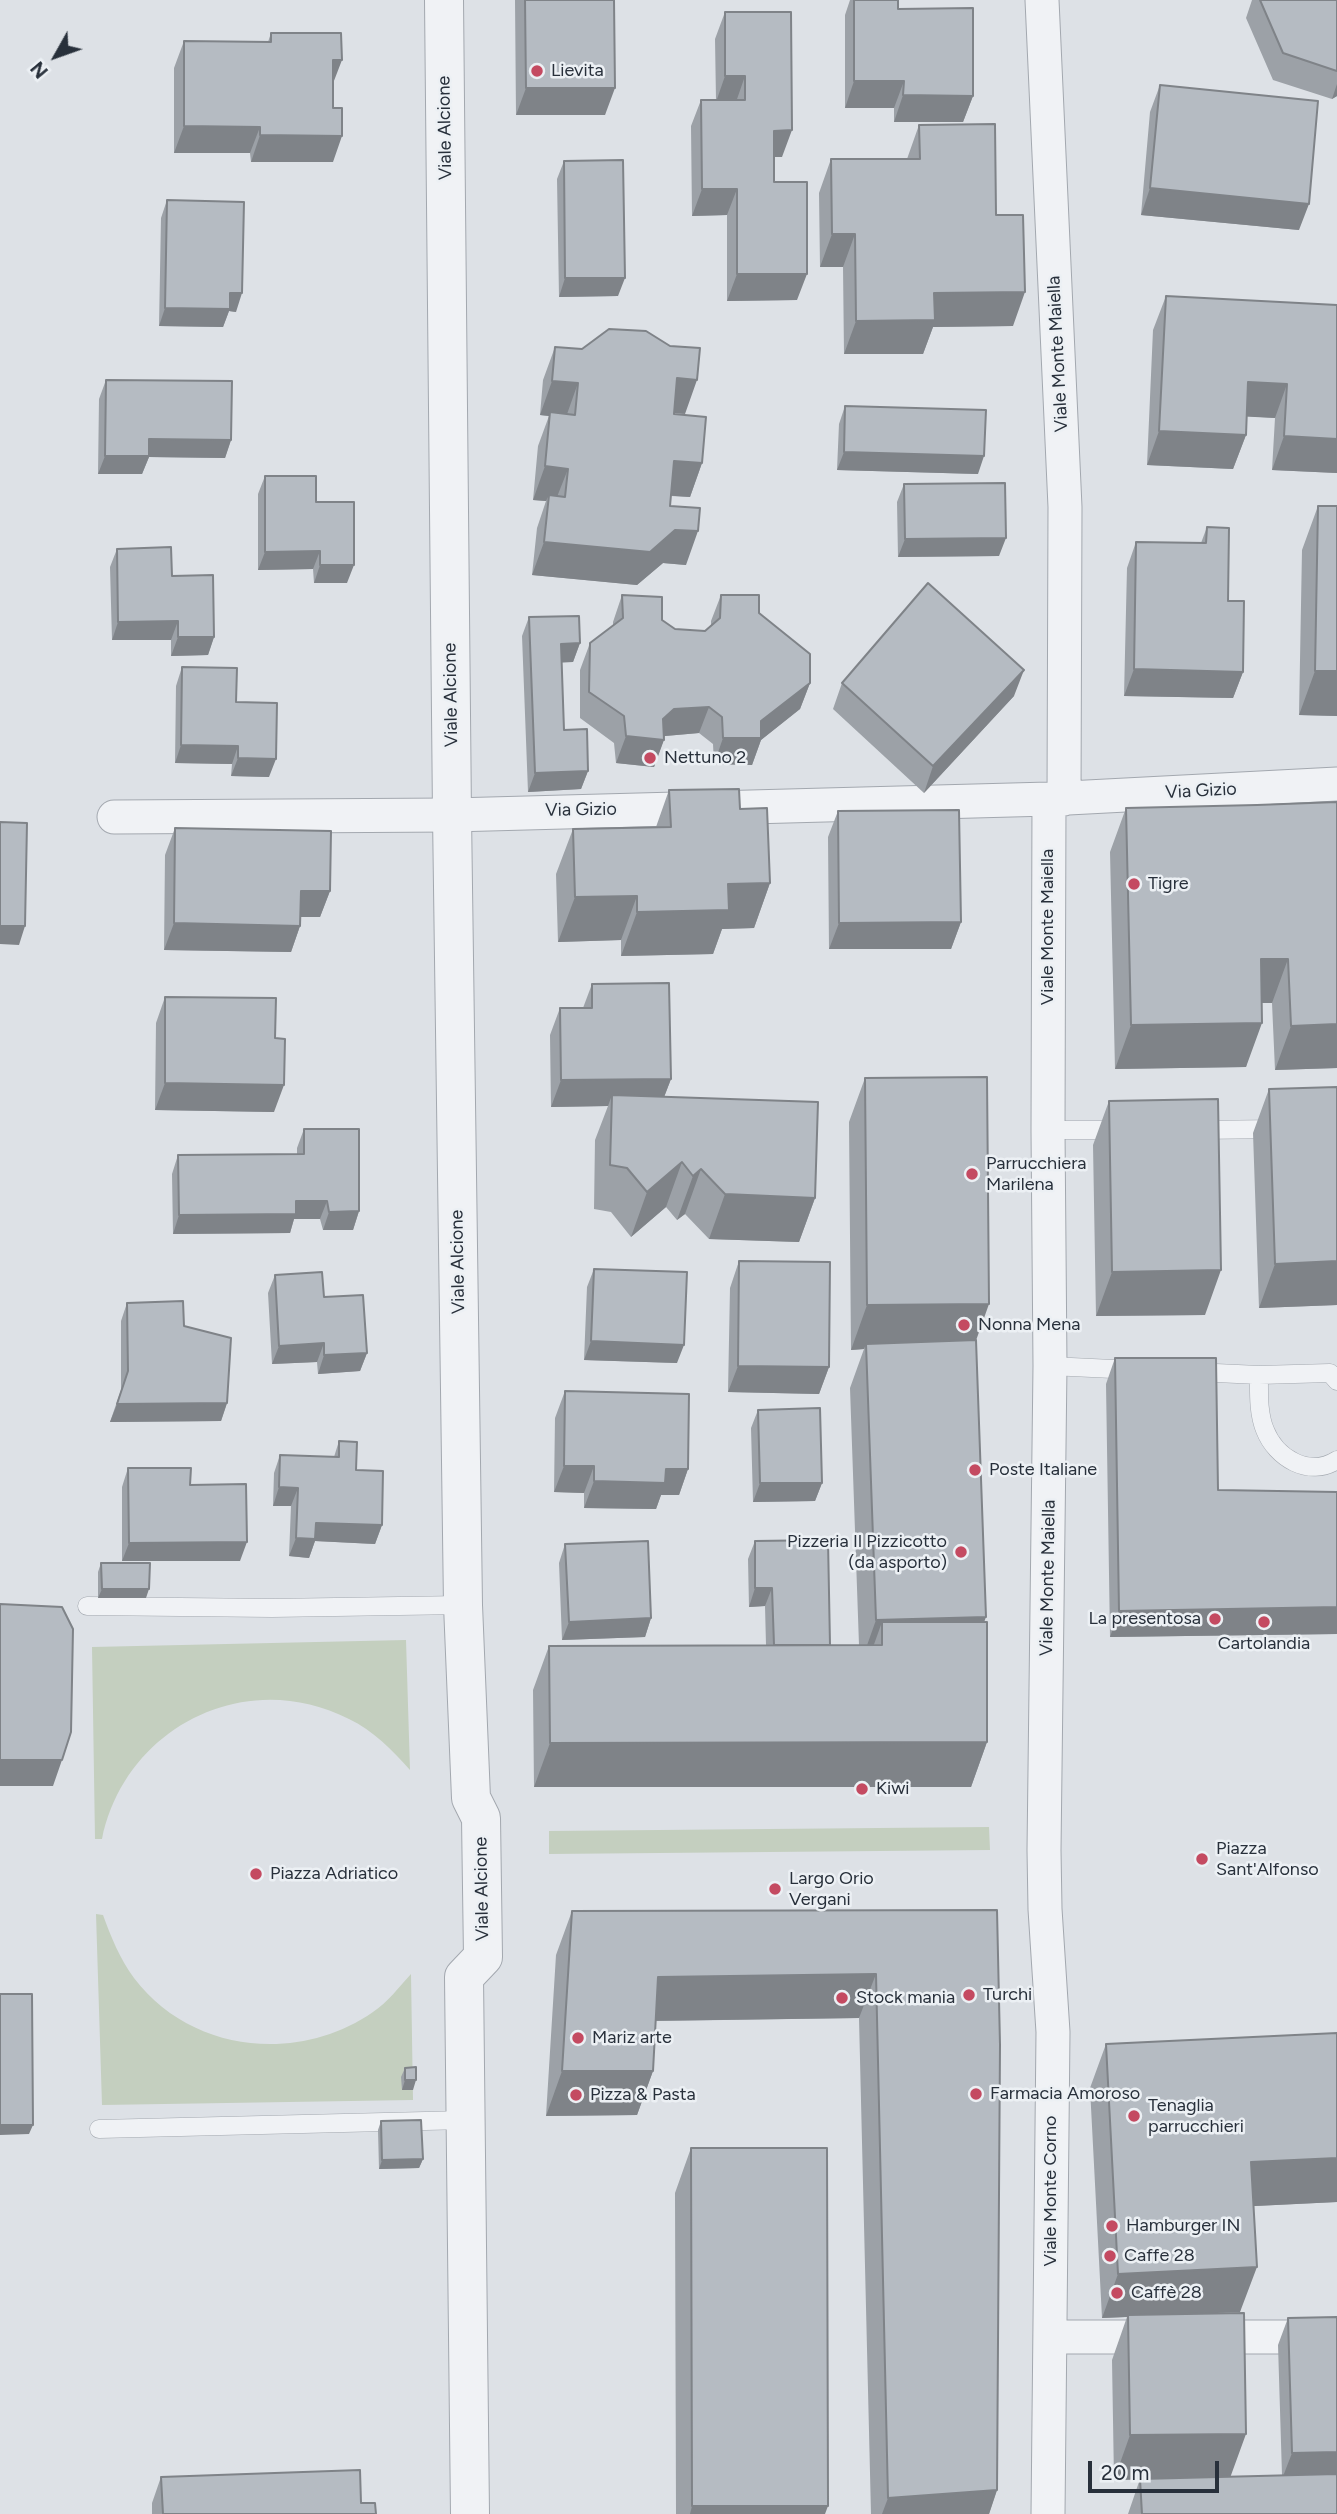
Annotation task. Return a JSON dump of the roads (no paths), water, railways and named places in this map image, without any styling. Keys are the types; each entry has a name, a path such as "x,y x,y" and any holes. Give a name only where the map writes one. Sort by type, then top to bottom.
{"street":[{"name":"Viale Alcione","path":"444,0 463,1605 471,1798 481,1818 482,1957 464,1977 470,2514"},
{"name":"Viale Monte Maiella","path":"1042,0 1065,507 1048,1130 1050,1366 1044,1850 1046,1869"},
{"name":"Via Gizio","path":"114,817 452,815 1056,799 1337,784"},
{"name":"Viale Monte Corno","path":"1046,1869 1045,1909 1053,2032 1048,2514"},
{"path":"1051,2337 1337,2337"}],"lane":[{"path":"1185,1130 1296,1129"},
{"path":"1048,1130 1144,1130"},
{"path":"1050,1366 1148,1370"},
{"path":"1176,1371 1259,1375 1330,1373 1337,1381"},
{"path":"1259,1375 1260,1412 1265,1430 1274,1446 1292,1463 1312,1467 1337,1460"},
{"path":"87,1606 286,1608 463,1605"},
{"path":"99,2129 466,2120"}],"place":[{"name":"Lievita","path":"537,71"},
{"name":"Nettuno 2","path":"650,758"},
{"name":"Tigre","path":"1134,884"},
{"name":"Parrucchiera Marilena","path":"972,1174"},
{"name":"Nonna Mena","path":"964,1325"},
{"name":"Poste Italiane","path":"975,1470"},
{"name":"Pizzeria Il Pizzicotto (da asporto)","path":"961,1552"},
{"name":"La presentosa","path":"1215,1619"},
{"name":"Cartolandia","path":"1264,1622"},
{"name":"Kiwi","path":"862,1789"},
{"name":"Piazza Sant'Alfonso","path":"1202,1859"},
{"name":"Piazza Adriatico","path":"256,1874"},
{"name":"Largo Orio Vergani","path":"775,1889"},
{"name":"Turchi","path":"969,1995"},
{"name":"Stock mania","path":"842,1998"},
{"name":"Mariz arte","path":"578,2038"},
{"name":"Farmacia Amoroso","path":"976,2094"},
{"name":"Pizza & Pasta","path":"576,2095"},
{"name":"Tenaglia parrucchieri","path":"1134,2116"},
{"name":"Hamburger IN","path":"1112,2226"},
{"name":"Caffe 28","path":"1110,2256"},
{"name":"Caffè 28","path":"1117,2293"}]}
